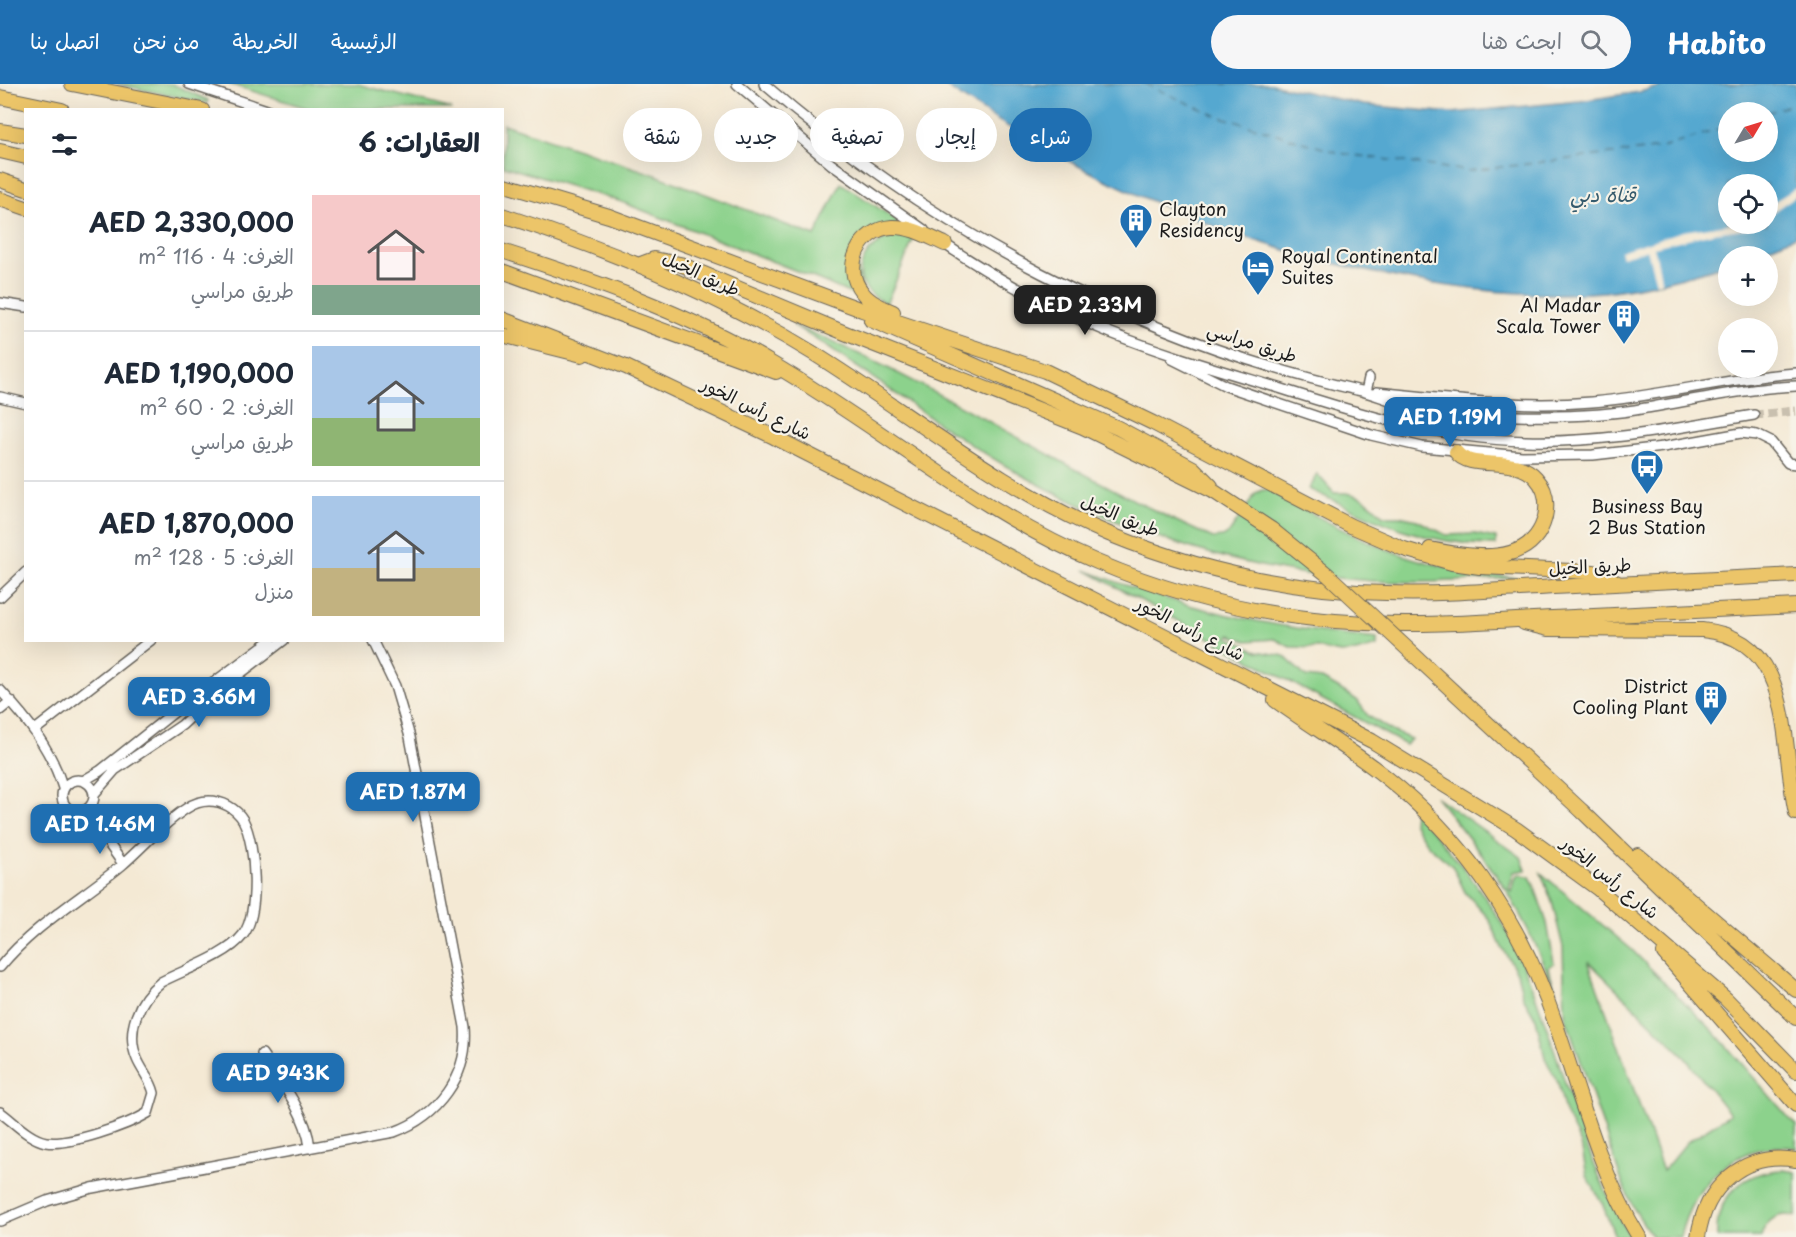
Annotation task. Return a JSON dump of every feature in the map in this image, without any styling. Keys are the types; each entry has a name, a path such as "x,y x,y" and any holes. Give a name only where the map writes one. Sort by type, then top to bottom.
{"highway":[{"path":"72,84 192,108"},
{"path":"0,97 52,108"},
{"path":"0,131 24,135"},
{"path":"0,151 24,157"},
{"path":"0,180 24,188"},
{"path":"504,185 646,229 862,310 969,344 1072,383 1369,535 1432,558 1507,570 1594,572 1606,576 1617,584"},
{"path":"0,199 24,207"},
{"name":"طريق الخيل","path":"504,215 638,265 710,297 780,333 978,463 1041,501 1109,533 1179,559 1262,579 1354,592 1424,593 1796,575"},
{"path":"945,244 911,230 885,228 871,234 860,244 853,260 853,271 860,290 875,304 950,332 969,344"},
{"path":"504,252 659,307 715,332 798,379 971,494 1027,528 1094,561 1168,588 1242,608 1314,620 1369,624 1516,620 1796,606"},
{"name":"شارع رأس الخور","path":"638,265 654,259 672,260 1108,438 1213,490 1271,529 1328,575 1583,812 1796,1018"},
{"path":"504,272 798,379"},
{"path":"862,310 879,324 1096,418 1158,449 1198,471 1213,490"},
{"name":"شارع رأس الخور","path":"504,320 595,354 827,464 1354,732 1474,802 1557,857 1635,920 1726,999 1796,1071"},
{"path":"504,336 573,354 595,354"},
{"path":"1302,500 1322,505 1389,536 1431,549 1490,556 1512,554 1520,550 1536,537 1545,518 1546,496 1538,479 1521,467 1465,459 1456,452"},
{"path":"1516,620 1548,629 1710,631 1744,642 1770,667 1779,691 1796,813"},
{"path":"1252,682 1406,793 1457,845 1490,889 1538,977 1608,1175 1639,1237"},
{"path":"1583,812 1691,898 1796,990"},
{"path":"1635,920 1796,1105"},
{"path":"1698,1237 1707,1203 1717,1187 1731,1173 1749,1163 1767,1159 1796,1160"}],"street":[{"path":"189,84 261,108"},
{"name":"طريق مراسي","path":"737,84 831,164 945,244 1065,312 1157,350 1375,418 1423,429 1480,438 1526,441 1617,438 1755,415"},
{"name":"طريق مراسي","path":"764,84 848,151 936,213 1050,278 1125,314 1208,347 1366,392 1392,402 1497,416 1563,416 1625,411 1752,390 1796,386"},
{"path":"774,92 781,84"},
{"path":"0,303 24,307"},
{"path":"1157,350 1210,380 1258,397 1388,439 1456,452 1546,456 1604,454 1663,447 1741,433 1764,438 1777,448 1788,464 1796,464"},
{"path":"1369,378 1366,392 1492,398 1534,404 1710,384 1738,375 1796,373"},
{"path":"1710,384 1718,377"},
{"path":"0,397 24,402"},
{"path":"0,597 24,574"},
{"path":"35,730 148,642"},
{"path":"63,788 105,768 172,713 268,642"},
{"path":"77,813 93,799 115,770 182,725 224,686 281,642"},
{"path":"0,1221 47,1201 92,1188 394,1132 422,1119 450,1089 459,1070 464,1050 465,1027 412,745 395,686 374,642"},
{"path":"0,690 35,730 55,761 63,788 63,804 99,830 123,864"},
{"path":"0,710 11,701"},
{"path":"172,713 173,722 182,725"},
{"path":"55,761 88,784 99,830"},
{"path":"0,967 44,923 123,864 193,804 209,801 226,805 239,815 248,835 256,901 248,927 234,944 161,982 151,990 144,1001 134,1022 132,1034 136,1057 154,1093 148,1113 132,1121 58,1143 34,1137 0,1112"},
{"path":"262,1054 295,1107 306,1131 310,1148"}],"green space":[{"path":"116,84 172,84 208,100 207,103"},
{"path":"229,84 357,84 448,108 307,108"},
{"path":"504,124 656,175 815,236 841,183 901,223 853,248 864,300 822,281 619,201 504,166"},
{"path":"898,235 914,238 886,304 867,290 862,281 862,263 873,248 889,237"},
{"path":"793,325 900,374 1107,486 1213,538 1223,537 1229,533 1256,493 1269,490 1348,532 1411,558 1472,572 1518,578 1409,582 1327,577 1235,560 1146,533 1061,496 991,457"},
{"path":"1317,474 1334,493 1362,498 1373,505 1383,516 1399,516 1417,520 1446,535 1475,534 1496,538 1496,545 1470,544 1422,536 1377,520 1309,489"},
{"path":"1085,570 1158,596 1228,615 1300,629 1377,639 1377,646 1356,652 1340,653 1318,648 1290,647 1275,639 1247,641 1231,635 1228,637 1257,651 1284,656 1306,677 1322,679 1338,688 1357,700 1368,716 1392,731 1411,739 1406,745"},
{"path":"1435,796 1521,857 1526,870 1514,872 1509,889 1512,892 1516,877 1520,874 1530,877 1534,885 1547,923 1554,963 1548,967 1556,991 1506,889"},
{"path":"1414,811 1474,882 1512,941 1536,996 1597,1171 1630,1237 1616,1237 1602,1203 1587,1176 1581,1144 1565,1113 1558,1083 1545,1058 1536,1019 1523,997 1517,972 1502,948 1489,919 1465,892 1453,867 1427,844 1413,823"},
{"path":"1541,873 1631,949 1715,1033 1796,1126 1796,1148 1775,1147 1756,1151 1737,1158 1721,1169 1695,1199 1680,1237 1652,1237 1634,1209 1622,1182 1565,1015 1563,947 1552,902","holes":["1588,961 1682,1054 1730,1114 1687,1142 1663,1171"]},
{"path":"1783,1170 1796,1172 1796,1217 1784,1215 1774,1218 1766,1226 1761,1237 1717,1237 1721,1210 1735,1189 1756,1175"}],"water":[{"name":"قناة دبي","path":"942,84 1271,84 1364,105 1452,113 1580,101 1639,92 1670,84 1796,84 1796,236 1772,246 1718,246 1718,267 1651,284 1604,292 1531,294 1435,284 1348,267 1225,230 1166,207 1071,162 1092,162 1092,108 1009,108 1009,127 997,120 997,108 979,108"}],"pier":[{"path":"1796,188 1796,196 1778,208 1778,199"},
{"path":"1718,226 1718,232 1654,247 1662,282 1656,283 1647,250 1622,257 1620,251 1683,231"}],"ferry route":[{"path":"1145,84 1215,115 1339,153 1468,171 1662,148 1718,129"},
{"path":"1778,109 1796,103"}],"tunnel":[{"path":"1754,415 1796,411"}],"place":[{"name":"Clayton Residency","path":"1136,249"},
{"name":"Royal Continental Suites","path":"1258,296"},
{"name":"Al Madar Scala Tower","path":"1624,345"},
{"name":"Business Bay 2 Bus Station","path":"1647,495"},
{"name":"District Cooling Plant","path":"1711,726"}]}
